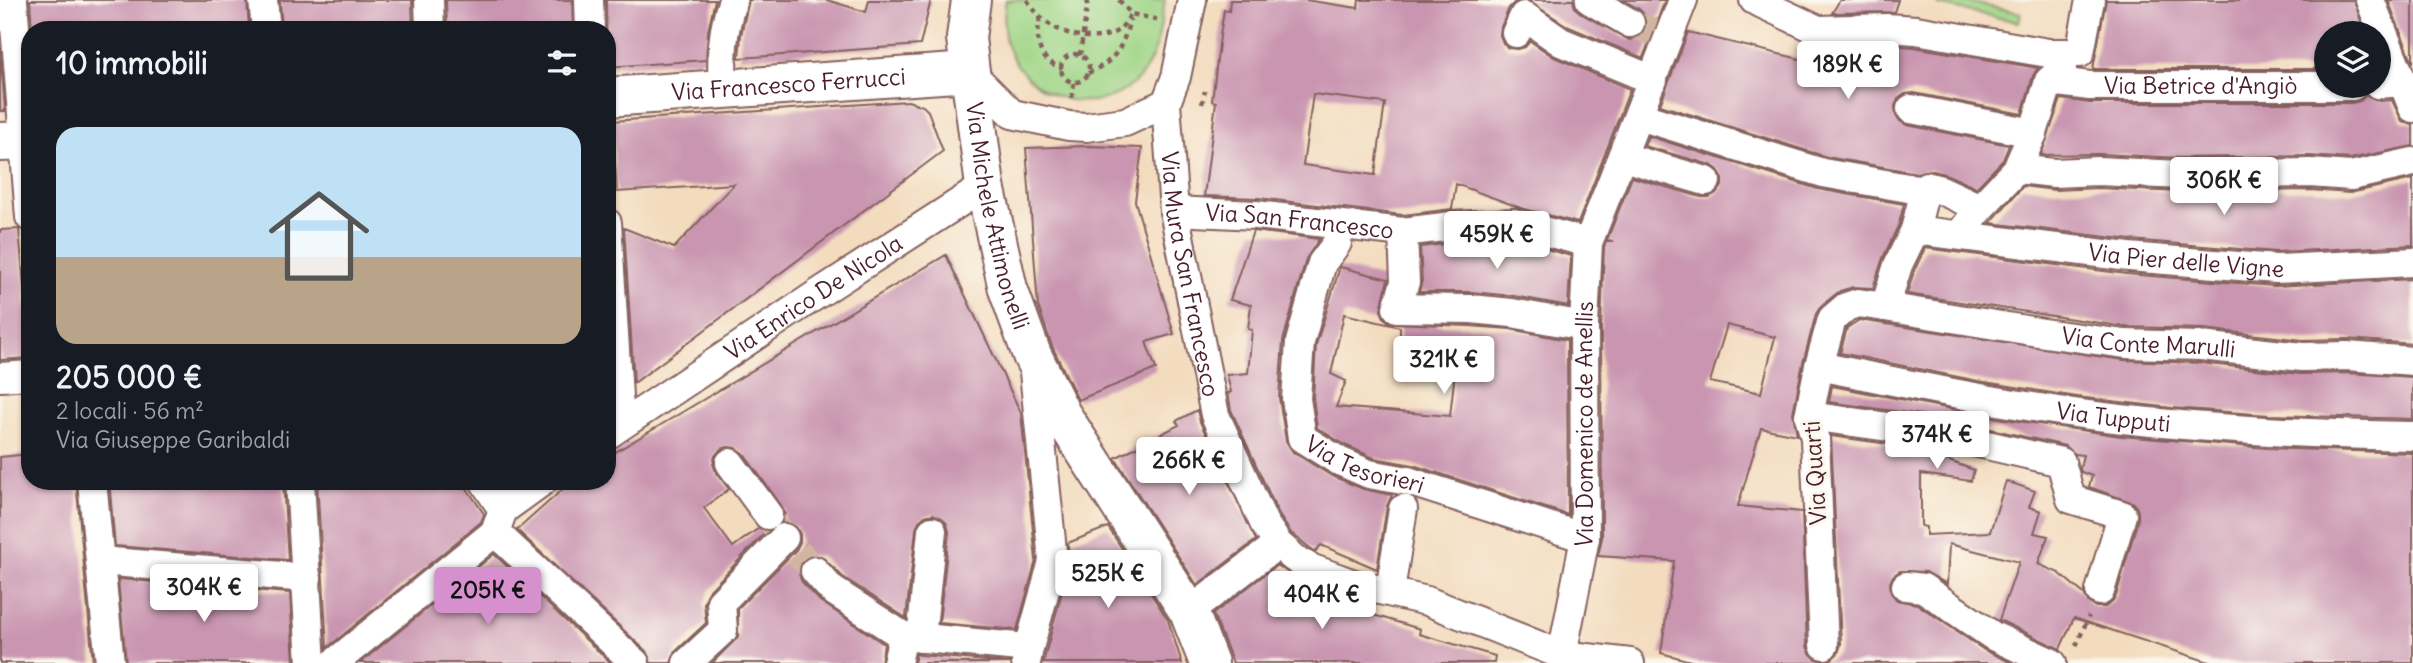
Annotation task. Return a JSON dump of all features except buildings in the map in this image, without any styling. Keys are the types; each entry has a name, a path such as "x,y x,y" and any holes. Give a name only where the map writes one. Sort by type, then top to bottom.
{"street":[{"path":"13,0 17,141 21,164"},
{"path":"263,0 264,21"},
{"path":"429,0 430,21"},
{"path":"589,0 590,21"},
{"path":"723,89 723,31 733,0"},
{"name":"Via Michele Attimonelli","path":"971,0 966,38 970,72 985,186 1008,289 1032,355 1061,414 1189,611 1209,663"},
{"path":"1590,0 1630,23"},
{"name":"Via Domenico de Anellis","path":"1564,659 1585,538 1584,326 1588,243 1683,0"},
{"path":"1754,0 1818,30 1916,30 2048,53 2080,53"},
{"path":"1959,235 2017,169 2049,81 2080,53 2090,0"},
{"path":"2370,0 2375,21"},
{"path":"970,72 1012,114 1069,126 1086,127 1125,122 1166,103 1176,78 1189,13"},
{"path":"1516,33 1524,16 1561,42 1653,80"},
{"name":"Via Francesco Ferrucci","path":"616,96 970,72"},
{"name":"Via Betrice d'Angiò","path":"2049,81 2090,86 2314,86"},
{"path":"2391,84 2413,108"},
{"name":"Via Mura San Francesco","path":"1166,103 1174,211 1215,415 1264,523 1278,544 1310,568 1354,584 1427,601 1564,659 1630,663"},
{"path":"1911,109 2032,133"},
{"path":"1639,116 1823,173 1925,191"},
{"path":"1623,158 1706,181"},
{"path":"2017,169 2054,173 2310,173 2351,176 2413,162"},
{"name":"Via Enrico De Nicola","path":"619,417 985,186"},
{"path":"1885,307 1898,265 1915,230 1926,186 1980,208"},
{"name":"Via San Francesco","path":"1174,211 1256,215 1403,232 1514,223 1588,243"},
{"name":"Via Pier delle Vigne","path":"1915,230 2129,257 2276,269 2413,262"},
{"path":"1403,232 1405,282 1398,308 1471,309 1512,313 1584,326"},
{"name":"Via Tesorieri","path":"1337,243 1322,263 1300,342 1296,399 1302,438 1321,451 1369,474 1408,481 1585,538"},
{"name":"Via Quarti","path":"1824,646 1815,438 1809,416 1832,319 1846,307 1857,303 1885,307"},
{"name":"Via Conte Marulli","path":"1885,307 2125,344 2201,346 2302,357 2347,356 2413,361"},
{"path":"815,571 832,590 912,637 1028,655 1053,561 1032,355"},
{"name":"Via Tupputi","path":"1819,366 2028,406 2172,424 2326,434 2413,436"},
{"path":"616,368 619,417"},
{"path":"0,377 21,376"},
{"path":"2021,452 2028,406"},
{"path":"1809,416 1939,434 2061,461 2071,499 2122,515 2100,591"},
{"path":"730,463 768,514"},
{"path":"93,490 110,663"},
{"path":"301,490 311,663"},
{"path":"487,490 499,521 635,663"},
{"path":"334,663 534,490"},
{"path":"1390,591 1403,509"},
{"path":"897,663 912,637 932,531"},
{"path":"687,663 723,629 721,602 784,538"},
{"path":"1189,611 1278,544"},
{"path":"100,561 307,578"},
{"path":"1906,586 1923,589 1993,636 2063,657"}],"path":[{"path":"1027,0 1040,17 1058,29 1083,36 1098,37 1118,31 1131,14"},
{"path":"1080,55 1088,0"},
{"path":"1119,0 1131,14"},
{"path":"1131,14 1189,13"},
{"path":"1088,74 1087,61 1080,55 1067,57 1062,68 1066,78 1074,82 1105,66 1114,58 1122,44 1131,14"},
{"path":"1040,17 1038,47 1043,57 1062,68"},
{"path":"2063,657 2100,591"}],"green space":[{"path":"1006,0 1165,0 1156,45 1141,76 1116,95 1080,101 1062,98 1045,90 1017,65 1005,37"},
{"path":"1939,0 1958,0 2021,13 2019,22 1938,5"}],"tunnel":[{"path":"1630,23 1669,38"},
{"path":"771,520 815,571"}]}
